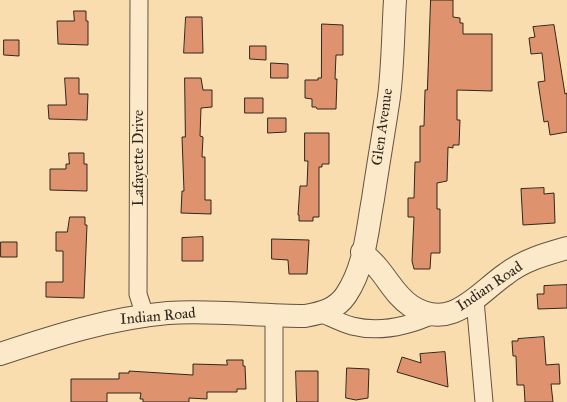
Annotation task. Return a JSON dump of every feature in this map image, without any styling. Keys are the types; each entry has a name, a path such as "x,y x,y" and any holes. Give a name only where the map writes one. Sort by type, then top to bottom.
{"street":[{"name":"Lafayette Drive","path":"139,0 138,294 145,316"},
{"name":"Glen Avenue","path":"362,252 389,96 396,0"},
{"name":"Indian Road","path":"362,252 378,268 396,293 410,306 421,311 435,314 448,314 460,310 475,300 506,273 535,257 567,248"},
{"name":"Indian Road","path":"0,354 112,321 145,316 170,313 305,316 326,312 346,296 359,269 362,252"},
{"path":"475,300 484,402"},
{"name":"Indian Road","path":"320,313 352,326 369,328 392,328 414,324 435,314"},
{"path":"274,315 274,402"}],"building":[{"path":"431,0 453,0 453,17 460,18 460,23 463,23 463,34 492,34 492,91 457,90 457,120 460,120 459,145 453,145 453,148 448,147 447,181 437,183 437,209 440,209 440,253 431,253 430,269 414,269 412,261 414,217 408,217 408,198 414,198 415,162 420,162 420,126 424,126"},
{"path":"74,11 86,11 86,21 88,21 88,45 58,44 57,21 74,21"},
{"path":"186,17 202,17 203,53 184,53"},
{"path":"322,24 343,25 343,55 336,55 336,109 317,109 316,107 312,107 312,99 305,98 305,80 318,80 318,78 321,78"},
{"path":"554,25 565,94 567,93 567,132 550,135 548,121 544,122 538,82 545,81 542,53 531,54 529,38 535,37 533,27"},
{"path":"4,40 19,40 19,56 4,55"},
{"path":"250,46 266,46 266,60 250,59"},
{"path":"271,63 288,64 288,78 271,78"},
{"path":"65,78 79,78 79,94 88,94 87,120 49,119 48,105 66,105"},
{"path":"185,78 201,78 203,90 212,90 212,107 201,108 200,136 203,137 202,157 205,157 205,200 211,200 211,214 181,213 182,191 184,191 182,137 185,137"},
{"path":"245,98 263,98 263,113 245,113"},
{"path":"268,118 286,118 286,132 268,133"},
{"path":"305,133 329,133 329,164 322,164 322,167 319,167 319,217 313,217 313,221 299,221 298,215 300,186 307,186 308,161 305,161"},
{"path":"69,153 84,153 84,164 87,164 87,191 50,190 50,169 66,169 66,164 69,164"},
{"path":"544,188 544,194 554,193 555,223 523,225 521,189"},
{"path":"70,217 85,217 85,225 87,225 84,298 46,297 46,282 63,282 63,251 56,251 56,232 67,232"},
{"path":"203,237 203,261 182,261 182,238"},
{"path":"272,239 309,240 307,274 289,274 288,260 272,259"},
{"path":"1,242 17,242 17,257 1,257"},
{"path":"567,285 567,308 538,309 537,294 544,294 544,286"},
{"path":"544,337 546,365 559,364 560,384 551,384 553,402 525,402 524,385 517,385 516,356 513,356 512,341 518,341 518,339"},
{"path":"445,352 448,387 397,372 402,357 421,363 420,354"},
{"path":"227,360 243,360 243,366 245,366 246,389 237,389 237,392 207,392 207,399 189,398 189,402 143,402 143,399 140,399 141,393 107,393 107,402 71,402 71,379 119,379 119,373 129,373 129,371 193,375 193,364 227,365"},
{"path":"347,368 369,369 368,398 356,400 346,398"},
{"path":"296,371 318,371 318,402 297,402"}]}
